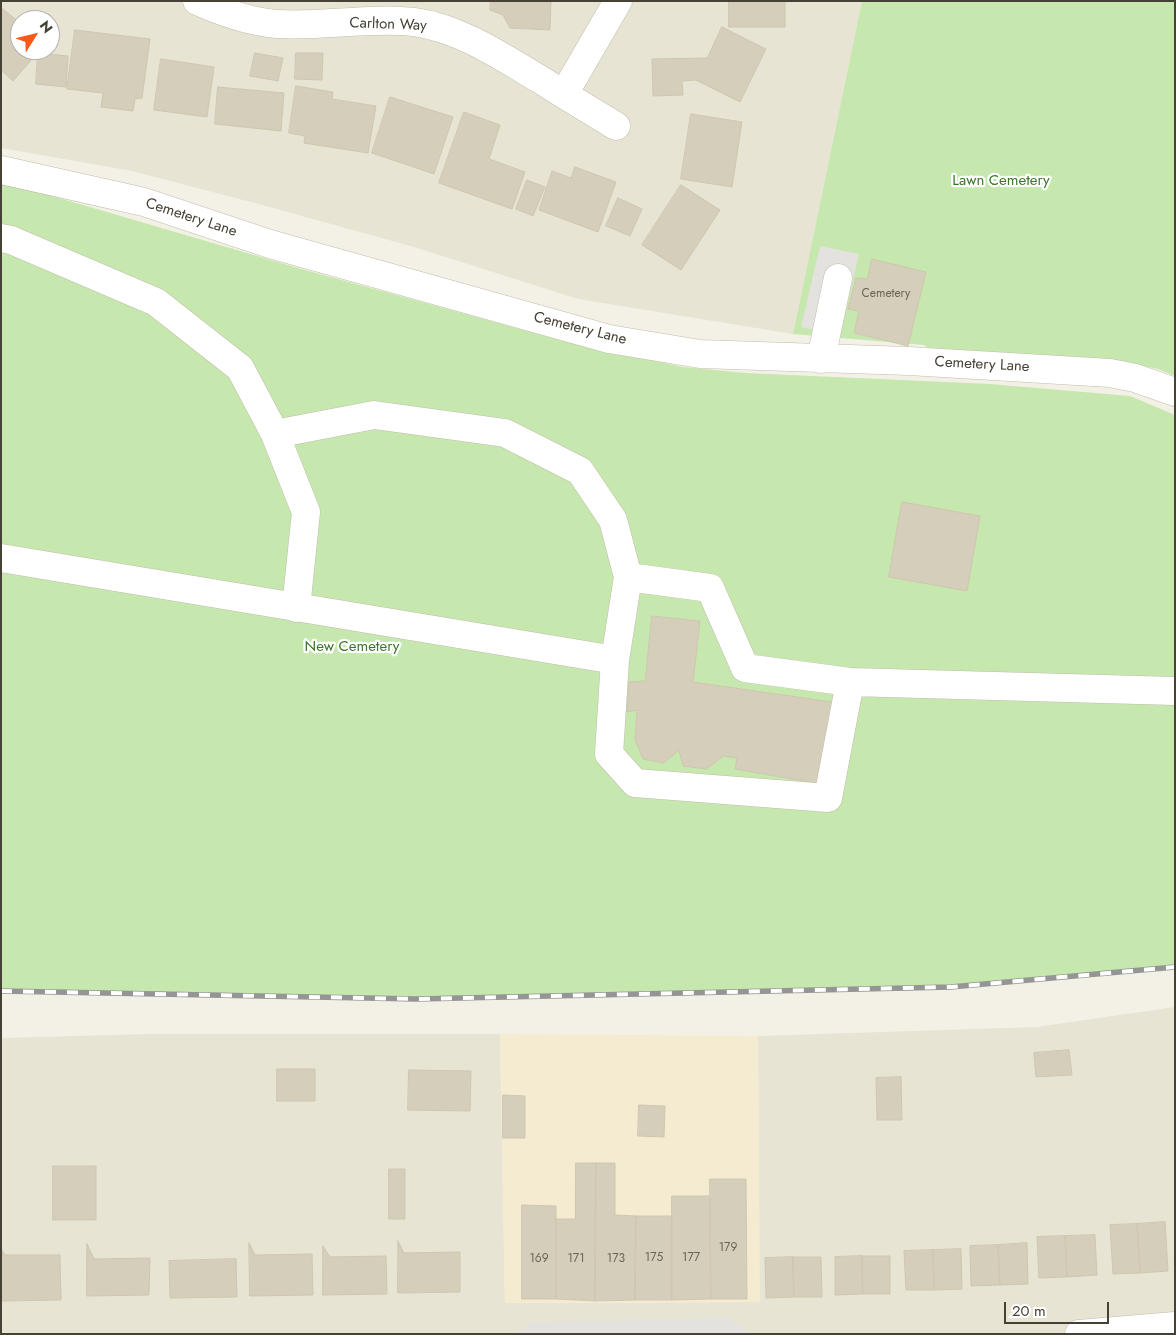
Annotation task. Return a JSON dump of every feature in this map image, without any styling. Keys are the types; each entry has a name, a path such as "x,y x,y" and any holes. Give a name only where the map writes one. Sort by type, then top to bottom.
{"street":[{"name":"Carlton Way","path":"197,1 248,19 277,24 415,22 437,27 464,37 504,58 616,126"},
{"path":"564,94 618,1"},
{"name":"Cemetery Lane","path":"1,170 144,202 270,244 609,339 700,354 909,361 1110,373 1135,378 1175,392"},
{"path":"1,238 11,240 156,302 240,368 275,434 306,512 296,608"},
{"path":"821,359 838,278"},
{"path":"275,434 374,415 505,433 580,471 613,520 628,577 616,660 609,754 635,783 828,798 850,682"},
{"path":"1,558 616,660"},
{"path":"628,577 710,588 745,668 850,682 1175,691"},
{"path":"1079,1334 1175,1326"}],"shaded area":[{"path":"1,1 862,1 793,334 578,299 414,247 132,171 1,148"},
{"path":"820,246 859,254 840,336 801,327"},
{"path":"1175,1007 1175,1334 1,1334 1,1038 149,1034 500,1034 505,1303 759,1302 758,1036 1036,1027"},
{"path":"500,1034 758,1036 760,1302 505,1303"},
{"path":"729,1318 753,1334 514,1334 531,1323"}],"green space":[{"name":"Lawn Cemetery","path":"862,1 1175,1 1175,376 1158,369 1129,363 932,351 924,345 793,334"},
{"name":"New Cemetery","path":"1,181 305,270 567,342 683,367 746,373 990,384 1130,396 1175,415 1175,967 951,987 417,999 1,991"}],"building":[{"path":"491,1 551,1 550,30 510,28 503,15 490,10"},
{"path":"729,1 785,1 785,27 729,27"},
{"path":"3,9 10,15 10,60 31,60 13,81 1,70 1,11"},
{"path":"722,27 766,49 740,102 696,80 682,81 683,95 653,96 652,59 707,58"},
{"path":"75,30 150,39 142,98 135,99 133,111 101,107 103,93 67,89"},
{"path":"255,53 283,58 278,81 250,76"},
{"path":"296,53 323,53 322,80 295,79"},
{"path":"60,55 68,56 66,87 36,84 38,60 60,60"},
{"path":"161,59 214,67 207,117 154,110"},
{"path":"296,86 333,92 332,99 376,106 368,153 304,143 305,136 289,133"},
{"path":"218,87 284,93 281,131 215,124"},
{"path":"390,97 453,117 434,174 372,153"},
{"path":"464,112 500,125 489,159 525,172 512,209 439,183"},
{"path":"691,114 742,122 732,187 681,179"},
{"path":"575,167 616,182 598,232 539,210 552,171 571,178"},
{"path":"527,180 545,187 533,216 516,209"},
{"path":"681,185 720,210 681,270 642,245"},
{"path":"618,198 642,209 630,236 606,226"},
{"path":"872,259 926,272 908,346 854,333 859,311 848,309 856,278 867,279"},
{"path":"902,502 980,516 967,591 889,577"},
{"path":"652,616 700,621 693,682 832,702 821,784 735,769 737,758 723,756 707,769 683,766 679,750 664,763 643,759 635,740 637,710 627,712 629,682 645,681"},
{"path":"1069,1050 1072,1075 1036,1077 1034,1053"},
{"path":"277,1069 315,1069 315,1101 277,1101"},
{"path":"409,1070 471,1071 470,1111 408,1110"},
{"path":"901,1077 902,1120 877,1120 876,1078"},
{"path":"503,1095 525,1096 525,1138 503,1138"},
{"path":"639,1105 665,1106 664,1137 638,1136"},
{"path":"576,1163 596,1163 595,1301 556,1299 556,1219 575,1219"},
{"path":"596,1163 615,1163 615,1215 636,1216 635,1300 595,1301"},
{"path":"53,1166 96,1166 96,1220 53,1220"},
{"path":"389,1169 405,1169 405,1219 389,1219"},
{"path":"710,1179 746,1179 747,1299 711,1299"},
{"path":"672,1196 710,1196 711,1299 672,1300"},
{"path":"522,1205 556,1206 556,1299 522,1299"},
{"path":"636,1216 672,1216 672,1300 635,1300"},
{"path":"1165,1222 1168,1271 1140,1273 1137,1224"},
{"path":"1137,1224 1140,1273 1113,1274 1110,1225"},
{"path":"1095,1235 1097,1275 1067,1277 1065,1236"},
{"path":"1065,1236 1067,1277 1039,1278 1037,1237"},
{"path":"398,1241 404,1253 460,1252 460,1292 398,1293"},
{"path":"249,1243 255,1255 312,1254 313,1295 250,1296"},
{"path":"1027,1243 1028,1284 1000,1285 998,1245"},
{"path":"87,1244 94,1259 150,1258 149,1295 87,1296"},
{"path":"998,1245 1000,1285 971,1286 970,1246"},
{"path":"323,1246 330,1257 386,1256 387,1294 323,1295"},
{"path":"1,1249 5,1255 60,1255 61,1300 1,1301"},
{"path":"961,1249 962,1289 934,1290 933,1250"},
{"path":"933,1250 934,1290 906,1290 904,1251"},
{"path":"862,1256 890,1256 890,1294 863,1294"},
{"path":"862,1256 863,1294 835,1295 835,1257"},
{"path":"793,1257 794,1297 766,1298 765,1258"},
{"path":"793,1257 821,1257 822,1297 794,1297"},
{"path":"236,1259 237,1297 170,1298 169,1261"}],"railway":[{"path":"1,991 417,999 951,987 1175,967"}]}
